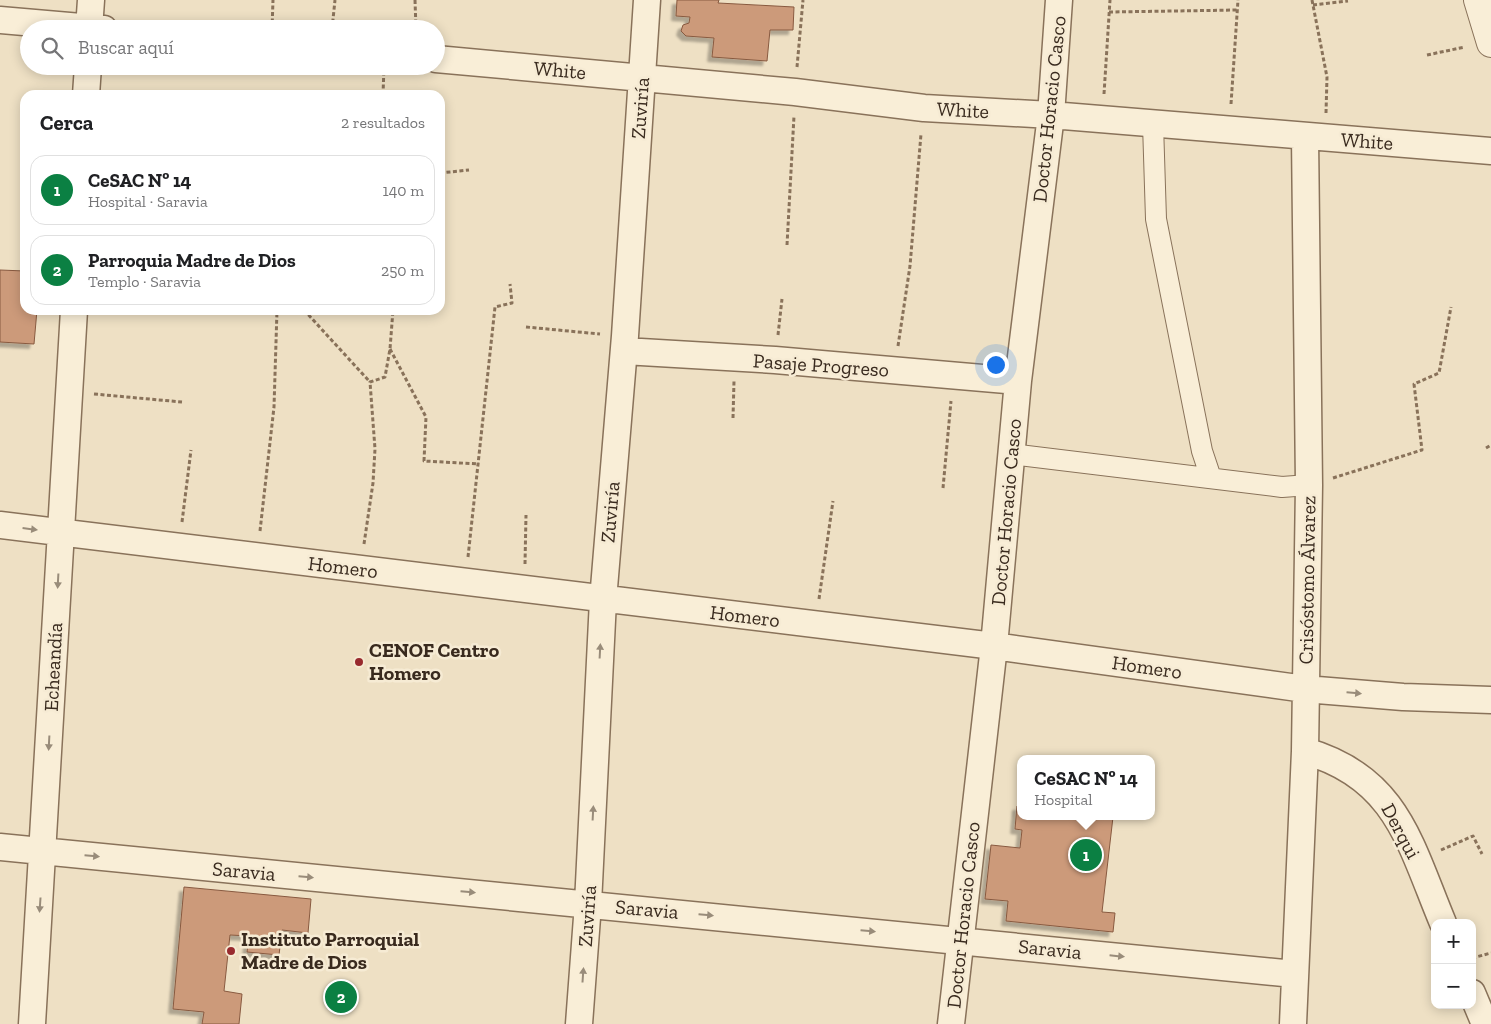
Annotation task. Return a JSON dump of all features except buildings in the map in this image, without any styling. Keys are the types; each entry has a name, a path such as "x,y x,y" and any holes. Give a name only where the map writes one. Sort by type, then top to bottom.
{"street":[{"path":"91,0 93,20"},
{"name":"Zuviría","path":"579,1024 588,904 603,600 624,343 647,0"},
{"name":"Doctor Horacio Casco","path":"951,1024 994,646 1018,381 1051,115 1059,0"},
{"path":"1478,0 1491,42"},
{"path":"0,20 20,22"},
{"name":"White","path":"445,60 795,92 924,108 1051,115 1491,150"},
{"path":"86,90 87,75"},
{"path":"1153,124 1156,219 1202,451 1211,478"},
{"name":"Crisóstomo Álvarez","path":"1293,1024 1306,751 1305,689 1315,137"},
{"name":"Echeandía","path":"32,1024 44,852 60,532 74,315"},
{"name":"Pasaje Progreso","path":"624,343 735,358 1018,381"},
{"path":"1011,454 1282,486 1308,485"},
{"name":"Homero","path":"0,525 603,600 994,646 1305,689 1403,697 1491,700"},
{"name":"Derqui","path":"1306,751 1329,758 1356,773 1382,795 1399,821 1441,919"},
{"name":"Saravia","path":"0,847 1294,974"},
{"path":"1476,1003 1485,1024"}],"path":[{"path":"272,20 273,0"},
{"path":"333,20 335,0"},
{"path":"415,0 416,20"},
{"path":"788,245 795,92 803,0"},
{"path":"1103,120 1110,0"},
{"path":"1229,130 1238,0"},
{"path":"1312,0 1327,77 1315,137"},
{"path":"1313,5 1348,0"},
{"path":"1109,12 1238,10"},
{"path":"1427,55 1491,42"},
{"path":"383,90 384,75"},
{"path":"895,371 904,295 910,266 924,108"},
{"path":"445,172 469,170"},
{"path":"464,582 479,464 495,307 512,303 510,284"},
{"path":"775,360 782,299"},
{"path":"1308,485 1422,450 1414,384 1439,373 1451,307"},
{"path":"258,557 264,479 274,407 276,315"},
{"path":"309,315 370,382 375,449 373,483 361,570"},
{"path":"370,382 385,377 390,349 393,315"},
{"path":"526,327 624,343"},
{"path":"390,349 426,417 424,462 479,464"},
{"path":"733,418 735,358"},
{"path":"943,488 954,375"},
{"path":"69,392 182,402"},
{"path":"1486,448 1491,445"},
{"path":"179,547 191,450"},
{"path":"816,625 833,501"},
{"path":"525,590 526,515"},
{"path":"1417,861 1473,836 1482,854"},
{"path":"1476,957 1491,953"}],"place":[{"name":"CENOF Centro Homero","path":"359,662"},
{"name":"CeSAC Nº 14","path":"1086,855"},
{"name":"Instituto Parroquial Madre de Dios","path":"231,951"},
{"name":"Parroquia Madre de Dios","path":"341,997"}]}
